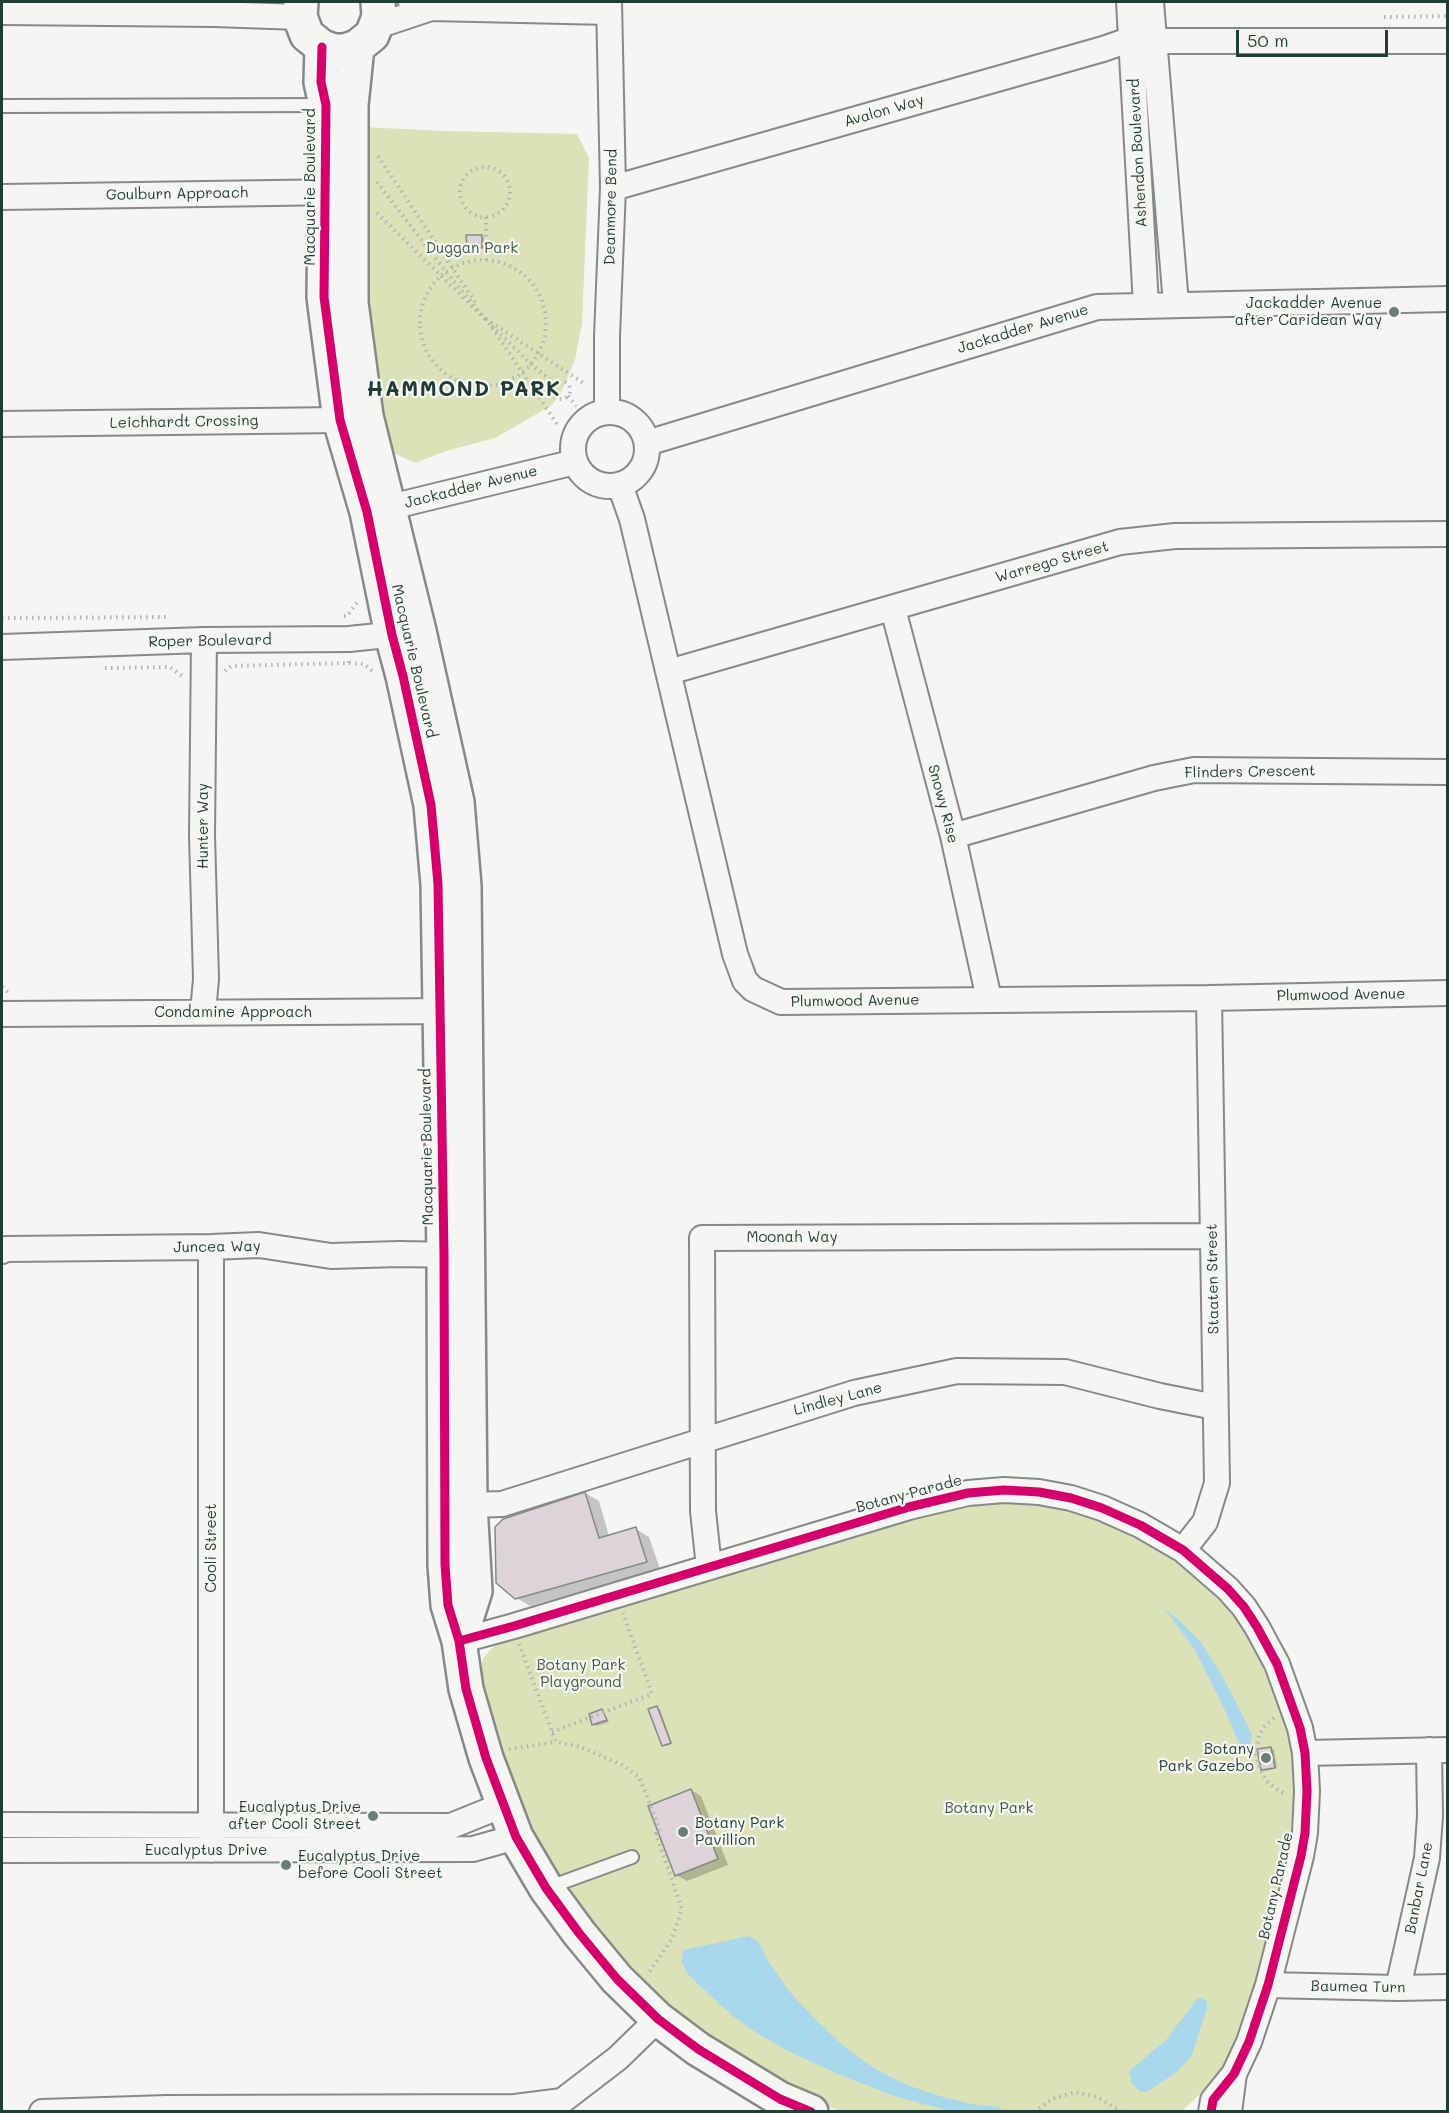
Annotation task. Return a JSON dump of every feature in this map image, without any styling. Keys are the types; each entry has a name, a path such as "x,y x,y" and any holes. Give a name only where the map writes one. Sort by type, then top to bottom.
{"street":[{"name":"Ashendon Boulevard","path":"1129,2 1143,40 1176,304"},
{"name":"Ashendon Boulevard","path":"1146,305 1143,40 1151,2"},
{"path":"2,12 214,8 242,16 293,7 307,35 322,47 334,51 345,51 371,25 421,4 609,7"},
{"name":"Deanmore Bend","path":"607,412 607,336 613,188 609,7"},
{"name":"Macquarie Boulevard","path":"371,25 351,105 356,193 324,297 405,633 457,802 464,885 452,1011 456,1255 475,1590 459,1641"},
{"name":"Avalon Way","path":"613,188 1103,49 1143,40 1448,41"},
{"name":"Macquarie Boulevard","path":"322,47 321,82 326,105 356,193"},
{"name":"Goulburn Approach","path":"2,197 356,193"},
{"name":"Jackadder Avenue","path":"647,443 1097,307 1448,299"},
{"path":"607,412 616,412 633,420 640,426 647,443 648,452 642,469 629,481 620,485 609,486 589,479 575,462 573,451 574,440 579,429 586,421 607,412"},
{"name":"Leichhardt Crossing","path":"2,423 353,418"},
{"name":"Jackadder Avenue","path":"377,510 575,462"},
{"name":"Plumwood Avenue","path":"620,485 632,519 735,954 746,981 753,989 781,1002 1448,993"},
{"name":"Warrego Street","path":"669,672 1120,542 1175,536 1448,534"},
{"name":"Snowy Rise","path":"892,609 952,836 989,999"},
{"name":"Roper Boulevard","path":"2,647 204,640 349,639 405,633"},
{"name":"Hunter Way","path":"203,1012 206,979 202,835 204,640"},
{"name":"Flinders Crescent","path":"952,836 1154,778 1194,770 1448,772"},
{"name":"Staaten Street","path":"1183,1550 1205,1522 1217,1483 1209,998"},
{"name":"Condamine Approach","path":"2,1014 452,1011"},
{"name":"Moonah Way","path":"709,1567 703,1511 702,1238 1212,1236"},
{"name":"Juncea Way","path":"2,1251 6,1249 259,1245 331,1256 456,1255"},
{"name":"Cooli Street","path":"211,1247 211,1850"},
{"name":"Macquarie Boulevard","path":"456,1255 445,1565 448,1605 459,1641 466,1689 502,1805 516,1837 546,1888 617,1979 658,2019 777,2105 811,2112"},
{"name":"Lindley Lane","path":"470,1504 502,1504 854,1393 957,1371 1065,1372 1215,1407"},
{"name":"Botany Parade","path":"459,1641 909,1507 968,1493 1004,1490 1039,1492 1071,1498 1102,1508 1140,1525 1183,1550 1228,1589 1257,1627 1277,1664 1291,1700 1305,1753 1307,1791 1305,1833 1301,1856 1268,1985 1249,2042 1234,2074 1214,2100 1210,2112"},
{"path":"1305,1753 1438,1750"},
{"name":"Banbar Lane","path":"1398,1988 1427,1858 1438,1750"},
{"name":"Eucalyptus Drive","path":"2,1825 451,1826 502,1805"},
{"name":"Eucalyptus Drive","path":"2,1850 473,1849 516,1837"},
{"name":"Baumea Turn","path":"1268,1985 1448,1987"},
{"path":"42,2112 515,2107 562,2101 618,2058 658,2019"},
{"name":"Botany Parade","path":"1230,2112 1234,2074"}],"lane":[{"path":"2,106 326,105"},
{"path":"546,1888 632,1857"}],"path":[{"path":"375,151 559,427"},
{"path":"486,166 502,172 511,188 511,196 502,211 486,217 478,216 465,207 460,191 465,176 471,171 486,166"},
{"path":"356,193 446,272 487,321 585,384"},
{"path":"356,193 531,364 555,384"},
{"path":"486,217 486,260"},
{"path":"486,260 512,266 528,278 540,295 546,314 546,335 538,354 522,373 503,383 482,386 461,382 442,371 428,355 421,335 420,313 427,293 441,276 452,268 471,261 486,260"},
{"path":"566,383 570,391 568,396 560,399 555,397 552,389 555,384 566,383"},
{"path":"568,396 576,406"},
{"path":"335,616 346,616 364,595"},
{"path":"2,618 180,617"},
{"path":"552,1732 652,1694 620,1607"},
{"path":"517,1638 556,1742"},
{"path":"1282,1714 1264,1727 1257,1742 1256,1751 1263,1775 1275,1788 1288,1794"},
{"path":"506,1750 532,1744 556,1742 581,1747 622,1765 639,1777 660,1832 656,1834 682,1910 672,1939 646,1976"},
{"path":"1034,2112 1052,2099 1076,2092 1097,2097 1122,2112"}],"green space":[{"name":"Duggan Park","path":"361,127 577,134 589,158 582,323 575,360 559,397 549,407 495,438 446,451 415,463 383,448 363,351"},
{"name":"Botany Park","path":"1007,1500 1051,1505 1085,1513 1119,1525 1177,1558 1227,1602 1263,1656 1294,1743 1298,1793 1293,1848 1248,2018 1224,2072 1182,2111 840,2111 788,2091 684,2026 573,1911 501,1777 480,1675 483,1658 500,1640 962,1503"}],"water":[{"path":"1164,1608 1201,1642 1224,1679 1252,1734 1250,1749 1240,1746 1195,1650"},
{"path":"748,1936 758,1941 789,1991 817,2021 846,2048 877,2070 907,2085 943,2097 977,2105 999,2107 1003,2111 951,2111 897,2097 840,2075 786,2050 755,2032 733,2016 699,1985 688,1974 681,1961 683,1951 688,1949"},
{"path":"1197,1999 1207,2001 1207,2008 1192,2055 1177,2072 1147,2092 1141,2092 1132,2084 1129,2071 1166,2040"}],"building":[{"path":"466,235 482,235 482,248 467,248"},
{"path":"585,1492 599,1538 636,1527 647,1562 515,1599 496,1583 495,1527 503,1519"},
{"path":"657,1706 671,1743 662,1746 648,1709"},
{"path":"602,1709 607,1720 592,1725 589,1714"},
{"name":"Botany Park Gazebo","path":"1271,1747 1275,1768 1261,1770 1257,1749"},
{"name":"Botany Park Pavillion","path":"691,1789 718,1859 675,1876 648,1806"}],"cycle path":[{"path":"322,47 321,82 326,105 324,297 340,420 367,512 392,635 431,805 438,884 444,1255 445,1565 448,1605 459,1641 466,1689 486,1758 516,1837 546,1888 579,1933 617,1979 658,2019 698,2049 780,2099 811,2112"},
{"path":"459,1641 909,1507 968,1493 1004,1490 1039,1492 1071,1498 1102,1508 1140,1525 1183,1550 1228,1589 1244,1607 1277,1664 1300,1728 1305,1753 1307,1791 1305,1833 1301,1856 1268,1985 1249,2042 1234,2074 1213,2100 1211,2112"}],"place":[{"name":"Jackadder Avenue after Caridean Way","path":"1394,312"},
{"name":"Botany Park Gazebo","path":"1266,1758"},
{"name":"Eucalyptus Drive after Cooli Street","path":"373,1816"},
{"name":"Botany Park Pavillion","path":"683,1832"},
{"name":"Eucalyptus Drive before Cooli Street","path":"286,1865"}],"district":[{"name":"HAMMOND PARK","path":"464,390"}],"park label":[{"name":"Botany Park Playground","path":"581,1674"}]}
